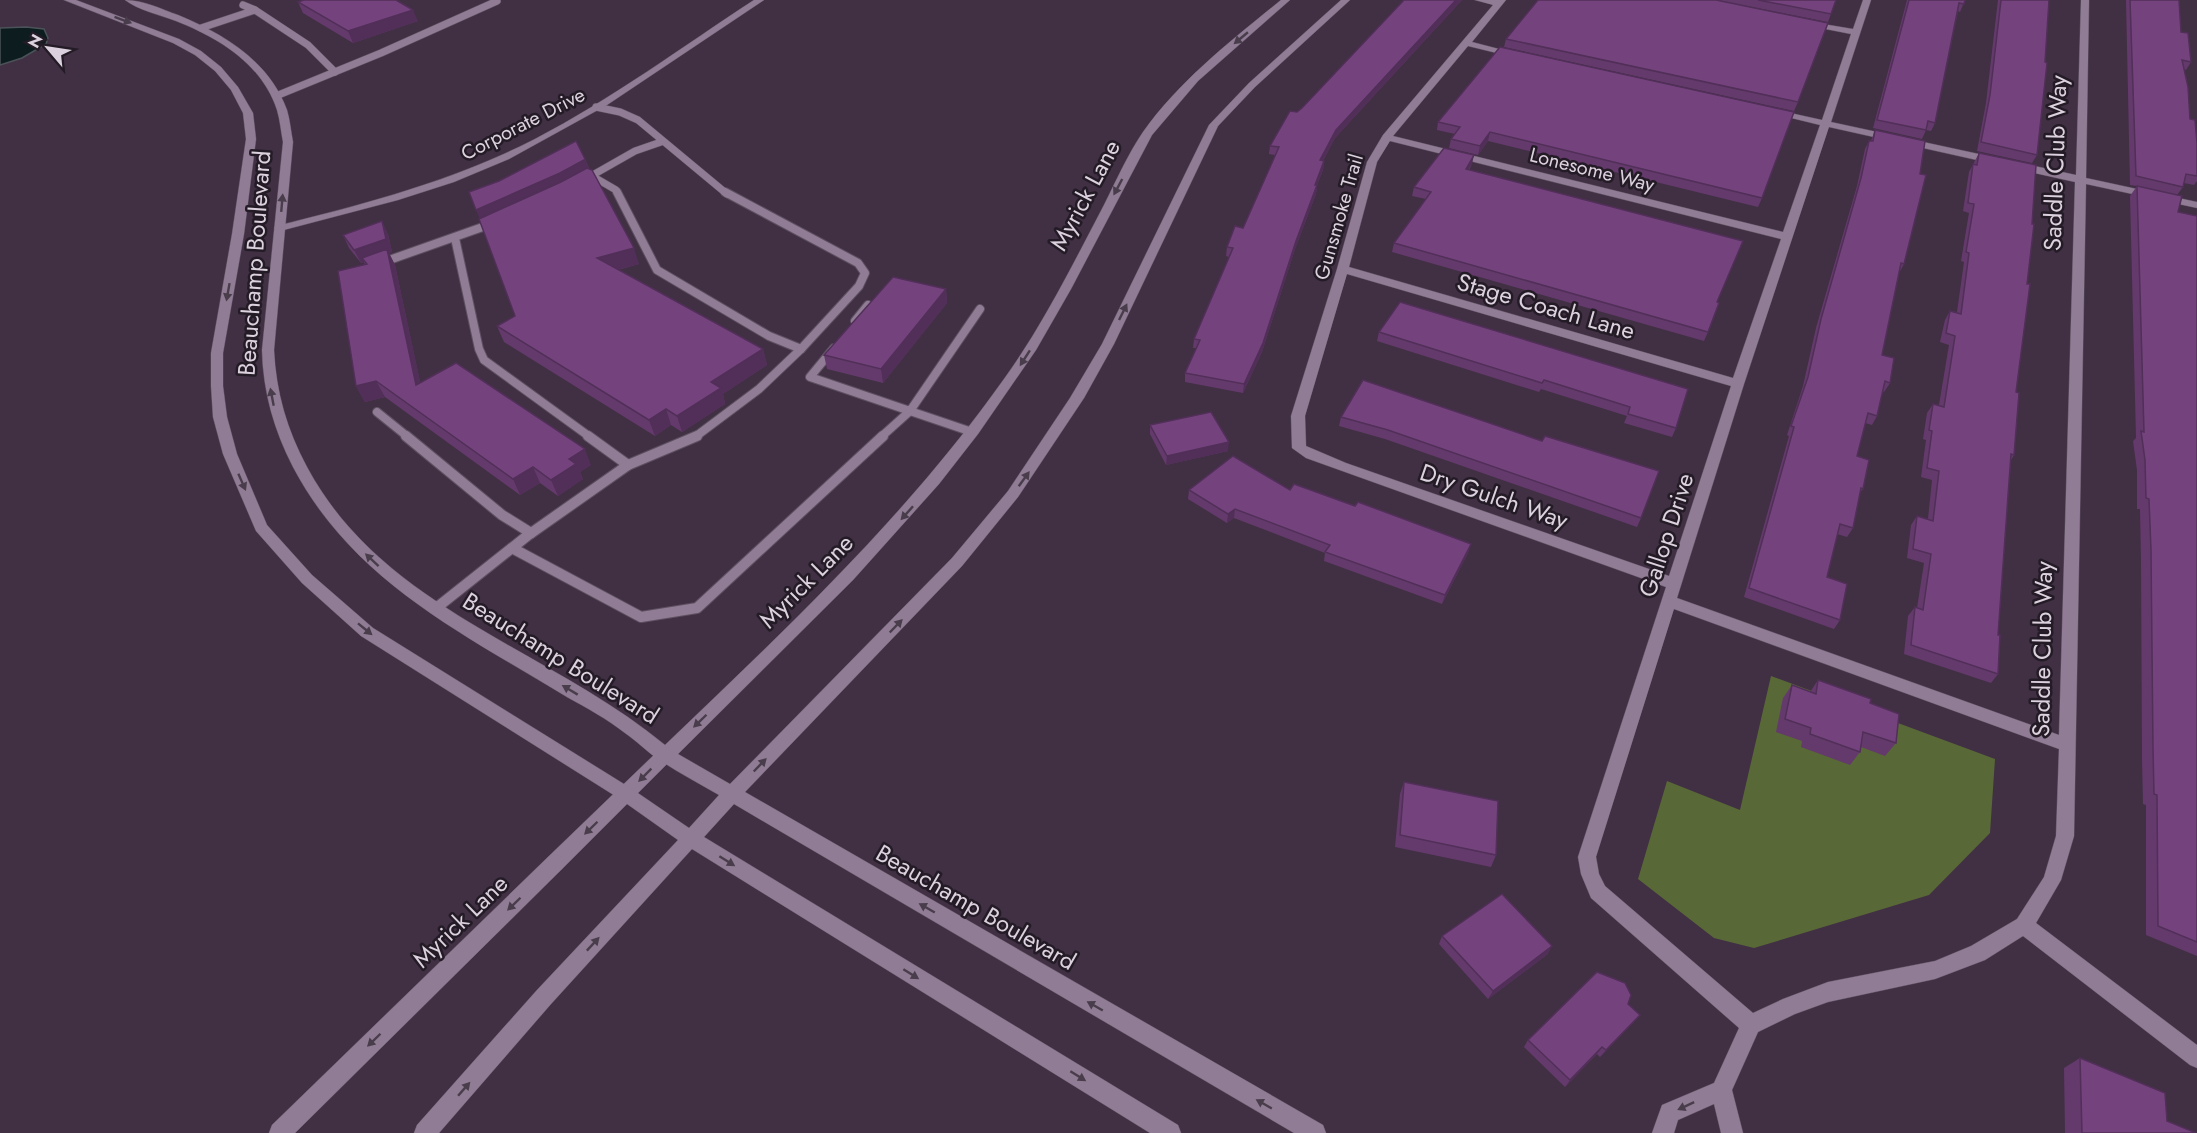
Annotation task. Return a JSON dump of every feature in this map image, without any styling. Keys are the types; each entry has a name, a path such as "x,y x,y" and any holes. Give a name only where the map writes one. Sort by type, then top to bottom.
{"street":[{"name":"Beauchamp Boulevard","path":"68,0 166,37 198,53 218,69 235,89 248,113 251,139 238,234 217,353 220,417 230,454 261,527 307,579 367,632 626,794 691,838 1170,1133"},
{"name":"Beauchamp Boulevard","path":"129,0 201,28 230,44 255,64 276,96 284,117 288,142 268,350 268,375 274,406 297,467 333,520 379,567 435,609 620,720 665,755 731,795 1315,1133"},
{"name":"Corporate Drive","path":"280,228 380,204 467,173 531,145 596,107 760,0"},
{"name":"Myrick Lane","path":"280,1133 626,794 882,540 920,499 972,432 1035,341 1147,134 1162,112 1198,75 1286,0"},
{"path":"425,1133 544,997 731,795 957,562 1013,494 1042,453 1094,370 1214,125 1252,85 1346,0"},
{"path":"1479,0 1501,2"},
{"name":"Gallop Drive","path":"1751,1025 1598,892 1590,874 1587,857 1738,384 1867,0"},
{"name":"Saddle Club Way","path":"1751,1025 1790,1006 1828,992 1935,970 1978,953 2024,925 2052,880 2065,836 2085,0"},
{"name":"Gunsmoke Trail","path":"1299,448 1298,416 1343,269 1371,162 1387,137 1501,2"},
{"path":"1802,22 1857,33"},
{"path":"1466,44 1524,56"},
{"path":"1767,110 2197,205"},
{"name":"Lonesome Way","path":"1387,137 1788,237"},
{"name":"Stage Coach Lane","path":"1343,269 1738,384"},
{"name":"Dry Gulch Way","path":"1299,448 1341,466 1674,584"},
{"path":"1669,601 2066,745"},
{"path":"2024,925 2197,1058"},
{"path":"1732,1133 1721,1090 1751,1025"},
{"path":"1663,1133 1670,1113 1721,1090"}],"lane":[{"path":"276,96 497,1"},
{"path":"243,5 295,33 335,72"},
{"path":"201,28 255,10"},
{"path":"435,609 531,533 628,465 692,440 759,389 801,349 859,286 865,273 858,263 727,194 661,142 638,120 620,112 596,107"},
{"path":"573,186 635,151 661,142"},
{"path":"592,176 616,190 657,270 769,336 801,349"},
{"path":"373,266 505,218"},
{"path":"455,238 479,349 484,360 628,465"},
{"path":"846,332 868,305"},
{"path":"512,548 641,617 697,608 910,411 980,309"},
{"path":"839,341 810,377 972,432"},
{"path":"377,412 502,515 531,533"}],"green space":[{"path":"1771,676 1995,759 1990,833 1929,895 1754,948 1714,938 1638,879 1667,781 1740,810"}],"shaded area":[{"path":"0,28 44,29 48,38 46,44 22,58 0,65"}],"building":[{"path":"304,0 396,0 413,10 348,31 298,2"},
{"path":"1404,0 1456,0 1336,130 1320,160 1324,161 1315,185 1317,185 1263,343 1244,384 1185,373 1200,340 1194,339 1233,248 1227,247 1235,226 1243,228 1279,147 1270,146 1290,111 1297,112 1302,108"},
{"path":"1538,0 1716,0 1828,23 1798,102 1506,39"},
{"path":"1758,0 1836,0 1831,14"},
{"path":"1909,0 1965,0 1964,4 1959,3 1935,123 1928,121 1926,130 1877,120"},
{"path":"2001,0 2049,0 2045,62 2047,63 2037,155 1981,142 1990,95"},
{"path":"2130,0 2179,0 2181,32 2188,33 2191,62 2182,60 2188,87 2190,119 2195,120 2197,143 2197,176 2186,174 2183,187 2136,176"},
{"path":"1500,47 1794,112 1762,198 1490,132 1480,146 1451,139 1460,127 1438,122"},
{"path":"1875,130 1925,141 1920,174 1926,175 1904,264 1901,263 1882,355 1894,358 1890,383 1885,381 1877,416 1868,413 1857,456 1869,460 1863,489 1861,488 1853,528 1840,524 1827,577 1847,584 1840,620 1749,588 1794,427 1791,426 1808,377 1821,319 1861,178 1869,141 1873,141"},
{"path":"576,141 584,160 476,210 469,192 499,181"},
{"path":"1444,148 1474,155 1466,169 1743,241 1717,302 1719,303 1708,332 1394,243 1431,192 1414,187"},
{"path":"1979,153 2036,165 2032,224 2034,224 2027,284 2030,284 2016,392 2019,393 2014,455 2011,454 1998,635 2000,635 1998,674 1911,645 1915,607 1923,610 1931,554 1913,549 1917,516 1933,521 1939,471 1927,468 1932,431 1929,430 1933,404 1944,407 1955,336 1946,333 1950,311 1961,314 1969,253 1966,252 1974,204 1968,203 1973,164 1977,165"},
{"path":"587,168 592,170 634,248 597,258 763,349 711,382 721,388 677,416 666,409 649,420 497,326 515,316 479,219"},
{"path":"2137,186 2182,196 2178,212 2197,216 2197,942 2158,926 2151,550 2149,499 2146,498 2145,460 2141,431 2144,432"},
{"path":"382,221 386,239 354,250 343,235"},
{"path":"387,249 416,385 456,363 585,449 569,459 576,464 551,480 533,467 513,479 376,381 356,386 338,271 367,264 362,258"},
{"path":"893,277 946,289 881,369 824,355"},
{"path":"1400,302 1688,389 1676,428 1628,414 1630,407 1544,380 1542,383 1379,332"},
{"path":"1363,380 1542,441 1545,436 1659,471 1641,518 1388,430 1341,417"},
{"path":"1211,412 1229,442 1167,456 1150,425"},
{"path":"1233,456 1290,490 1294,484 1355,506 1358,502 1471,544 1445,595 1325,552 1330,545 1235,509 1228,514 1189,490"},
{"path":"1818,680 1871,699 1870,703 1899,714 1896,743 1863,732 1860,752 1810,734 1811,728 1785,719 1792,685 1816,694"},
{"path":"1404,782 1498,801 1496,855 1400,835"},
{"path":"1502,894 1552,946 1493,991 1442,936"},
{"path":"1597,972 1625,983 1631,995 1628,1004 1640,1015 1606,1050 1602,1047 1570,1080 1528,1040"},
{"path":"2080,1058 2165,1093 2167,1121 2196,1133 2082,1133"}]}
